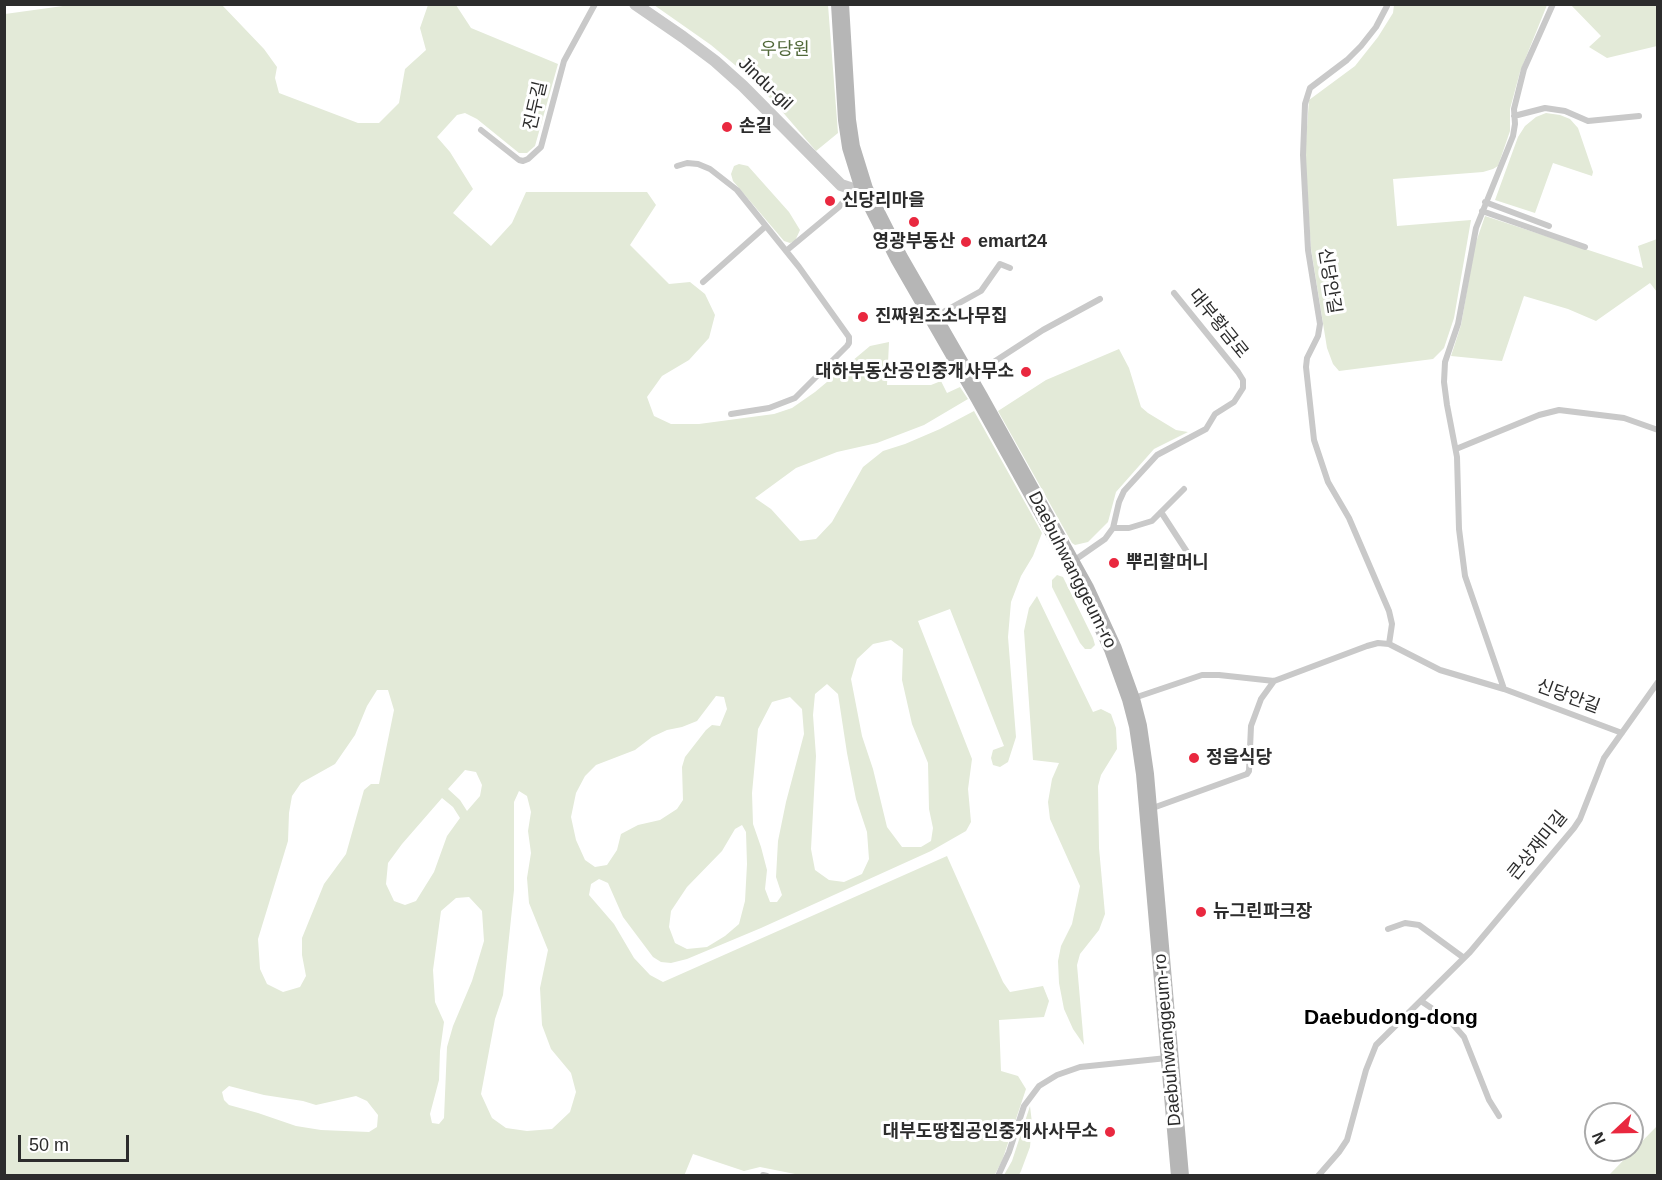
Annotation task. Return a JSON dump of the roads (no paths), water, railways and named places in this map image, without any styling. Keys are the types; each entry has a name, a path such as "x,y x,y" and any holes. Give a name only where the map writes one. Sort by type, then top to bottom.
{"main road":[{"name":"Daebuhwanggeum-ro","path":"840,4 847,120 858,189 1072,563 1113,649 1131,699 1141,749 1148,810 1180,1176"}],"street":[{"name":"Jindu-gil","path":"635,4 715,61 743,86 841,185 858,189"}],"lane":[{"name":"진두길","path":"480,130 519,160 528,159 541,147 564,61 595,4"},
{"path":"1504,689 1465,576 1460,541 1456,449 1446,394 1445,362 1458,324 1470,255 1482,211 1513,136 1518,90 1524,69 1553,4"},
{"name":"신당안길","path":"1387,6 1376,27 1361,46 1347,60 1310,88 1305,105 1303,155 1308,250 1320,324 1318,336 1307,358 1306,366 1314,440 1328,482 1349,518 1389,611 1392,624 1389,644 1440,670 1504,689 1622,733"},
{"path":"1514,116 1545,108 1565,111 1581,119 1597,121 1639,116"},
{"path":"676,165 698,164 724,178 737,190 786,250 846,331 849,343 795,398 769,408 731,414"},
{"path":"786,250 858,189"},
{"path":"1485,202 1549,226"},
{"path":"1482,211 1585,247"},
{"path":"703,282 766,226"},
{"path":"933,317 981,291 1000,264 1010,268"},
{"name":"대부황금로","path":"1113,528 1119,502 1142,471 1165,449 1206,429 1215,414 1234,402 1244,388 1243,380 1238,372 1174,293"},
{"path":"968,378 1043,330 1100,299"},
{"path":"1456,449 1559,410 1624,418 1658,430"},
{"path":"1072,563 1105,539 1113,528 1140,525 1152,521 1184,489"},
{"path":"1161,512 1189,555"},
{"path":"1131,699 1202,675 1274,681 1367,646 1389,644"},
{"path":"1148,810 1247,774 1251,726 1261,699 1274,681"},
{"name":"큰상재미길","path":"1318,1176 1347,1140 1366,1070 1376,1045 1464,958 1574,828 1580,819 1601,764 1657,683"},
{"path":"1388,929 1405,923 1419,925 1464,958"},
{"path":"1421,1001 1449,1020 1464,1037 1489,1100 1499,1116"},
{"path":"998,1176 1009,1152 1024,1106 1039,1086 1057,1075 1080,1067 1170,1058"}],"place":[{"name":"손길","path":"727,127"},
{"name":"신당리마을","path":"830,201"},
{"name":"영광부동산","path":"914,222"},
{"name":"emart24","path":"966,242"},
{"name":"진짜원조소나무집","path":"863,317"},
{"name":"대하부동산공인중개사무소","path":"1026,372"},
{"name":"뿌리할머니","path":"1114,563"},
{"name":"정읍식당","path":"1194,758"},
{"name":"뉴그린파크장","path":"1201,912"},
{"name":"대부도땅집공인중개사사무소","path":"1110,1132"}],"district":[{"name":"Daebudong-dong","path":"1391,1018"}],"park label":[{"name":"우당원","path":"785,50"}]}
